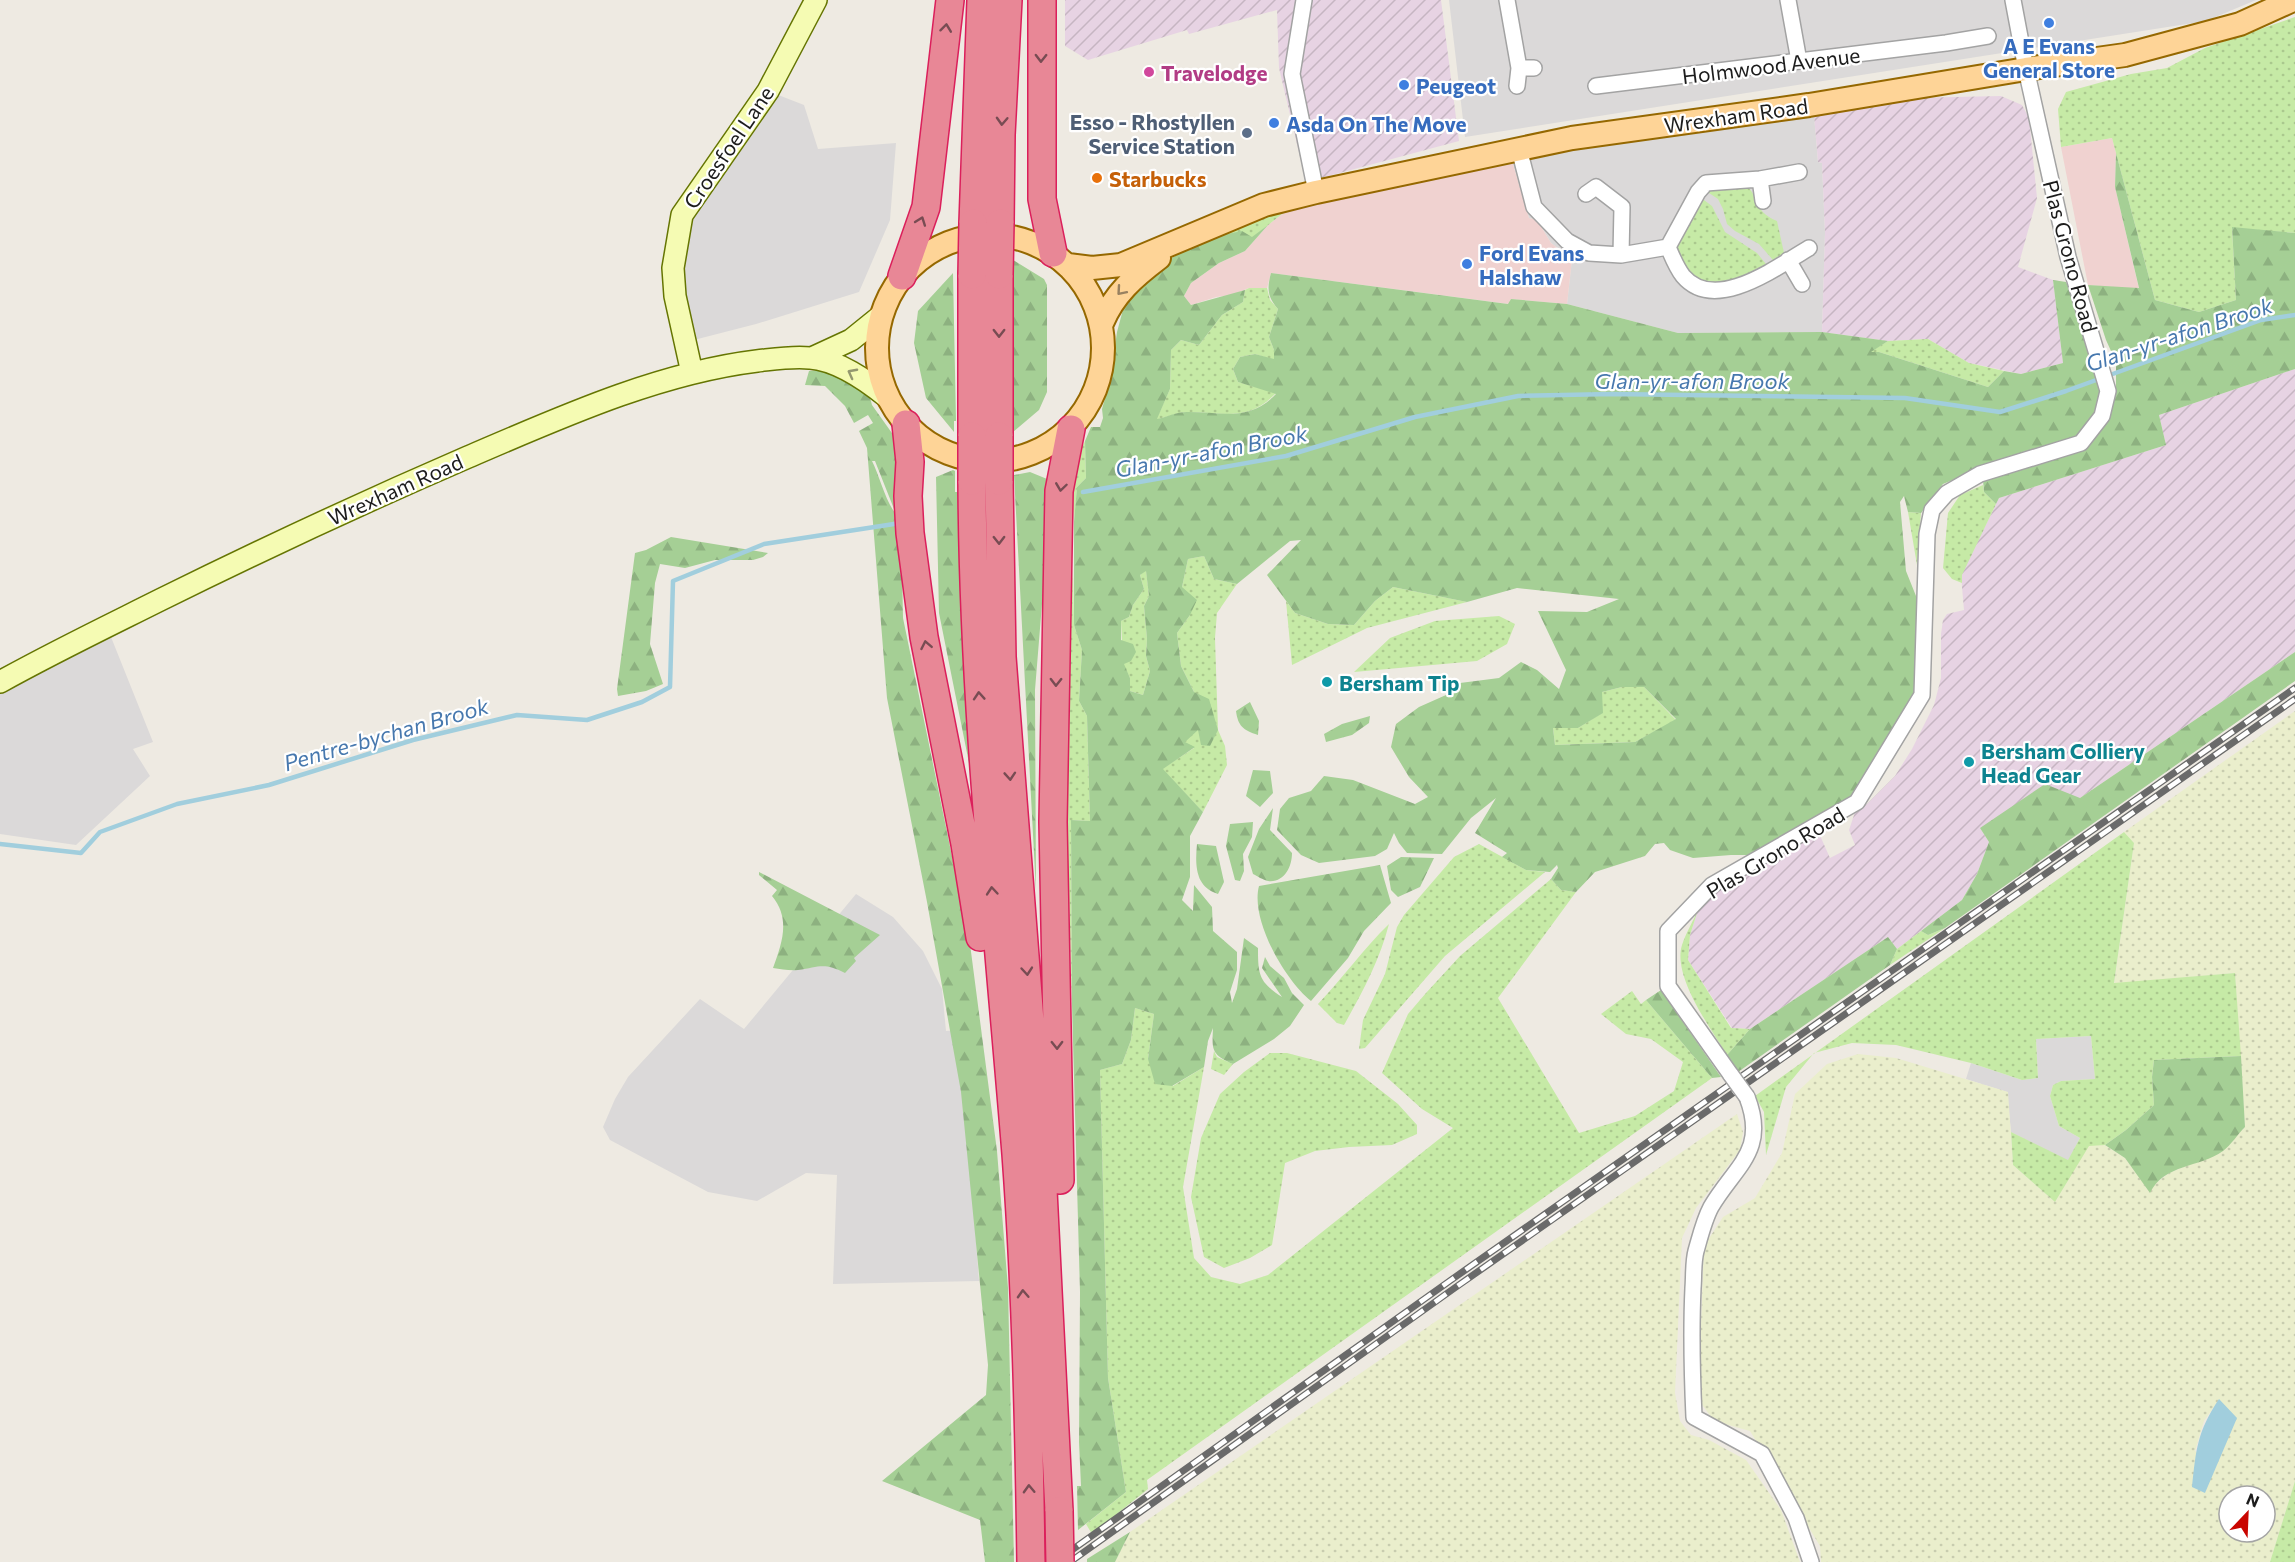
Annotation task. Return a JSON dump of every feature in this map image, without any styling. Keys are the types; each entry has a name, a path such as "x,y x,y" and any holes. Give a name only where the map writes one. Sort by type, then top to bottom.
{"highway":[{"path":"902,276 926,207 950,0"},
{"path":"981,0 973,223 986,275 985,481 1002,657 1042,1167 1056,1405 1060,1562"},
{"path":"986,275 1000,223 1001,135 1008,0"},
{"path":"1042,0 1042,199 1060,259"},
{"path":"906,424 910,462 908,496 910,533 924,638 965,844 1016,1158"},
{"path":"1056,1405 1061,1268 1054,810 1059,491 1071,429"},
{"path":"985,481 972,561 991,875 1016,1158 1024,1318 1031,1555"}],"main road":[{"name":"Croesfoel Lane","path":"692,373 675,297 673,268 682,215 768,91 816,0"},
{"name":"Wrexham Road","path":"1060,259 1092,268 1114,267 1264,205 1572,138 1809,105 2125,55 2240,24 2293,0"},
{"path":"1001,235 1028,241 1060,259 1089,291 1102,323 1104,362 1093,398 1071,429 1041,451 1006,461 969,460 934,447 906,424 888,397 880,377 877,356 877,336 882,315 890,295 902,276 922,257 946,243 973,236 1001,235"},
{"name":"Wrexham Road","path":"1102,323 1109,306 1132,279 1182,240"},
{"name":"Wrexham Road","path":"812,358 851,340 882,315"},
{"name":"Wrexham Road","path":"0,682 241,560 370,499 515,437 635,391 692,373 737,364 784,358 812,358 855,374 888,397"}],"street":[{"path":"1304,0 1292,74 1316,192"},
{"path":"1507,0 1526,68 1517,86"},
{"path":"1788,0 1799,61"},
{"name":"Plas Grono Road","path":"1811,1562 1796,1518 1762,1454 1694,1417 1690,1335 1695,1254 1710,1209 1743,1165 1752,1143 1755,1116 1747,1097 1668,986 1668,931 1712,885 1857,802 1922,695 1927,534 1932,510 1947,493 1980,474 2081,443 2102,416 2108,391 2068,257 2013,0"},
{"name":"Holmwood Avenue","path":"1596,86 1799,61 1947,50 1988,36"},
{"path":"1519,150 1534,207 1567,241 1589,253 1621,255 1668,247"},
{"path":"1668,247 1698,192 1706,183 1760,179 1799,172"},
{"path":"1760,179 1762,201"},
{"path":"1586,194 1596,187 1622,207 1621,255"},
{"path":"1668,247 1682,274 1689,282 1702,289 1714,291 1749,282 1809,248"},
{"path":"1788,260 1802,284"}],"shaded area":[{"path":"1065,0 1441,0 1459,141 1306,182 1279,68 1277,10 1189,34 1187,30 1088,60 1065,46"},
{"path":"1449,0 2256,0 2206,21 1465,137"},
{"path":"768,91 804,105 818,149 896,143 890,220 859,292 756,324 686,342 675,296 695,199"},
{"path":"2001,96 2022,105 2029,118 2037,198 2018,267 2053,280 2063,363 2021,374 1969,363 1928,339 1888,341 1822,332 1825,233 1822,163 1818,162 1814,115 1909,98"},
{"path":"1814,115 1818,162 1822,163 1825,233 1822,332 1678,333 1567,304 1572,259 1551,243 1537,220 1529,218 1512,161 1580,144"},
{"path":"2112,138 2116,153 2115,187 2139,289 2088,285 2061,147"},
{"path":"1512,161 1529,218 1537,220 1551,243 1572,259 1567,304 1511,299 1509,304 1271,273 1267,288 1249,288 1232,295 1216,297 1191,305 1184,296 1191,283 1219,263 1245,251 1268,225 1282,214 1318,201"},
{"path":"2295,369 2295,652 2080,798 1980,828 1989,842 1977,874 1962,900 1897,949 1888,937 1750,1029 1732,1028 1688,960 1690,935 1698,910 1718,888 1818,831 1830,858 1855,845 1849,830 1855,812 1867,804 1895,776 1912,749 1934,705 1941,678 1943,620 1947,614 1964,610 1961,575 1999,498 2166,445 2159,415"},
{"path":"109,632 153,742 133,749 150,776 76,845 0,834 0,682"},
{"path":"856,894 893,917 923,951 942,989 946,1031 960,1030 979,1281 833,1284 837,1175 806,1173 757,1201 708,1192 610,1140 603,1127 628,1077 700,999 744,1029"},
{"path":"2091,1036 2095,1079 2061,1081 2053,1085 2050,1096 2059,1126 2080,1138 2068,1161 2011,1132 2007,1092 1966,1079 1971,1063 2022,1080 2038,1078 2036,1039"}],"green space":[{"path":"2295,17 2295,233 2232,228 2236,300 2199,312 2155,300 2112,138 2061,147 2058,109 2066,92 2131,74 2167,68 2205,48"},
{"path":"2116,153 2155,300 2199,312 2236,300 2232,227 2295,233 2295,369 2159,415 2166,445 1999,498 1996,504 1984,492 1982,468 1943,484 1921,513 1908,512 1904,496 1900,502 1906,571 1918,601 1915,694 1853,798 1758,855 1693,858 1670,850 1664,843 1655,844 1645,856 1595,872 1576,892 1561,890 1551,879 1558,868 1557,865 1550,872 1526,870 1502,857 1507,853 1475,833 1496,798 1471,818 1442,854 1407,853 1394,833 1387,849 1375,856 1319,863 1301,855 1277,830 1280,809 1289,798 1311,791 1324,776 1353,780 1415,804 1428,797 1409,777 1391,747 1396,724 1419,707 1446,695 1460,683 1499,678 1521,662 1537,670 1559,689 1566,670 1538,611 1587,612 1619,599 1517,588 1467,602 1393,587 1375,601 1354,625 1328,624 1295,613 1267,575 1301,540 1290,541 1237,584 1214,579 1204,556 1188,559 1182,587 1197,600 1177,633 1181,666 1194,692 1209,699 1218,730 1210,746 1201,745 1198,730 1185,742 1195,747 1163,769 1203,812 1190,836 1190,877 1182,900 1193,911 1194,885 1212,907 1213,931 1237,952 1237,970 1230,992 1232,1003 1237,989 1244,938 1258,948 1261,977 1264,982 1282,997 1262,968 1265,957 1304,1005 1290,1026 1274,1039 1233,1064 1220,1057 1214,1050 1213,1028 1208,1041 1204,1067 1172,1086 1155,1084 1148,1059 1154,1014 1135,1008 1131,1040 1122,1064 1100,1070 1108,1378 1126,1492 1078,1530 1077,1486 1081,1486 1080,1292 1072,1005 1071,820 1090,821 1087,716 1079,701 1082,650 1074,625 1074,522 1077,487 1086,478 1085,441 1091,427 1100,427 1103,418 1102,409 1110,381 1117,332 1125,302 1156,268 1202,239 1242,231 1252,237 1268,225 1245,251 1219,263 1191,283 1184,296 1191,305 1245,290 1243,302 1222,315 1199,345 1181,340 1171,350 1170,389 1157,419 1185,412 1235,414 1245,412 1256,409 1276,394 1238,382 1233,369 1240,357 1255,354 1274,359 1274,350 1269,337 1278,309 1269,292 1271,273 1508,304 1511,299 1567,304 1678,333 1822,332 1888,341 1871,352 1879,352 1988,387 2004,371 2021,374 2063,363 2053,280 2066,282 2074,299 2099,390 2116,392 2116,362 2106,340 2088,285 2139,288 2115,187","holes":["1146,571 1149,596 1144,606 1146,656 1150,671 1143,695 1130,691 1130,678 1124,664 1131,661 1136,652 1133,644 1121,640 1121,621 1129,617 1133,605 1144,589 1140,575","1622,687 1644,687 1676,719 1635,742 1555,745 1553,728 1578,728 1603,713 1602,692"]},
{"path":"1745,185 1753,193 1763,212 1777,221 1784,253 1773,260 1759,244 1727,224 1718,199 1706,191"},
{"path":"1700,197 1712,206 1725,232 1757,253 1766,264 1724,282 1703,282 1693,277 1680,259 1677,245"},
{"path":"1318,201 1282,214 1252,238 1221,236 1202,239 1239,223"},
{"path":"1010,258 1044,279 1047,285 1047,392 1039,410 1013,432"},
{"path":"953,273 956,421 954,421 954,432 926,398 914,343 918,311"},
{"path":"1267,288 1270,300 1278,309 1269,337 1274,350 1274,360 1255,354 1240,357 1233,369 1238,382 1276,393 1255,409 1245,412 1224,414 1184,412 1156,420 1170,389 1171,350 1181,340 1199,345 1222,315 1243,302 1245,290"},
{"path":"1928,339 1969,363 2004,371 1988,387 1879,352 1870,352 1888,341"},
{"path":"838,370 868,390 872,405 899,443 900,510 894,509 875,461 872,461 892,509 901,518 903,618 970,944 997,1151 1008,1288 1014,1562 985,1562 980,1520 882,1481 986,1395 988,1365 961,1092 887,698 867,448 859,431 873,423 868,415 854,423 845,406 825,386 805,385 809,371"},
{"path":"1085,441 1086,478 1077,487 1074,522 1075,471"},
{"path":"955,471 955,492 959,492 973,783 939,613 936,477"},
{"path":"1030,472 1052,481 1035,690 1036,891 1014,475"},
{"path":"1983,485 1984,492 1996,504 1962,575 1962,583 1952,579 1943,568 1948,513 1960,495"},
{"path":"1908,512 1921,513 1917,565"},
{"path":"671,537 768,553 753,560 715,560 685,568 660,564 655,583 650,644 663,684 646,691 618,696 617,689 635,553"},
{"path":"1204,556 1214,579 1237,584 1217,613 1215,638 1218,730 1225,746 1227,765 1203,812 1162,769 1194,748 1184,742 1194,692 1181,666 1177,633 1190,615 1182,587 1188,559"},
{"path":"1073,568 1074,625 1082,650 1079,701 1087,716 1090,821 1071,820 1072,1005 1064,719"},
{"path":"1146,570 1149,596 1144,606 1146,656 1150,671 1143,695 1130,691 1130,678 1123,664 1121,621 1129,617 1133,605 1144,589 1140,575"},
{"path":"1393,587 1467,602 1367,628 1292,665 1286,601 1295,613 1328,624 1354,625 1375,601"},
{"path":"1499,616 1515,624 1507,644 1477,661 1354,672 1390,638 1435,621"},
{"path":"2295,652 2295,681 1945,928 1928,935 1921,931 1962,900 1977,874 1989,842 1980,828 2045,784 2080,798"},
{"path":"1622,687 1644,687 1676,720 1635,742 1555,745 1553,728 1578,728 1602,713 1602,692"},
{"path":"1250,702 1259,721 1258,735 1242,727 1237,716 1236,711"},
{"path":"2295,711 2295,1481 2277,1539 2277,1484 2217,1484 2217,1544 2276,1544 2270,1562 1821,1562 1820,1546 1750,1431 1714,1421 1698,1399 1704,1246 1723,1217 1755,1198 1782,1153 1795,1094 1827,1064 1858,1054 1896,1058 2008,1092 2013,1165 2055,1202 2089,1145 2105,1145 2125,1158 2150,1192 2155,1184 2169,1173 2222,1151 2245,1127 2235,973 2114,984 2134,843 2124,832","holes":["2219,1400 2236,1418 2216,1464 2195,1451 2204,1421"]},
{"path":"1370,716 1369,723 1352,735 1326,742 1324,734 1342,724"},
{"path":"1253,770 1270,771 1273,793 1260,807 1246,796"},
{"path":"1273,808 1270,830 1292,853 1290,864 1283,877 1268,881 1253,874 1248,857 1259,829"},
{"path":"1253,822 1252,837 1243,854 1244,871 1240,881 1235,880 1226,846 1230,824"},
{"path":"2124,832 2134,843 2114,983 2235,973 2241,1056 2154,1060 2152,1077 2154,1105 2105,1145 2089,1146 2055,1202 2013,1165 2011,1132 2068,1160 2080,1138 2059,1126 2050,1096 2053,1085 2061,1081 2095,1079 2091,1036 2036,1039 2038,1078 2022,1080 1971,1063 1896,1045 1852,1043 1816,1053"},
{"path":"1197,844 1216,846 1224,882 1218,894 1205,886 1198,874"},
{"path":"1479,844 1526,870 1545,872 1445,956 1365,1048 1359,1049 1363,1020 1385,974 1397,927 1404,915 1454,857"},
{"path":"1401,857 1434,858 1420,887 1398,897 1391,890 1387,866"},
{"path":"1380,865 1391,903 1364,931 1348,958 1311,1001 1291,979 1272,948 1260,915 1259,886"},
{"path":"759,872 880,935 854,958 856,961 845,973 826,966 795,970 773,968 782,940 783,922 778,905 772,896 777,890 759,875"},
{"path":"1551,879 1561,890 1576,892 1498,998 1579,1133 1635,1116 1674,1091 1683,1062 1651,1039 1626,1034 1601,1014 1632,991 1641,1004 1646,1000 1712,1078 1147,1480 1148,1489 1092,1534 1086,1524 1126,1492 1108,1378 1100,1070 1122,1064 1131,1040 1135,1008 1154,1014 1148,1059 1173,1086 1204,1067 1183,1187 1194,1258 1211,1277 1240,1284 1268,1275 1453,1128 1422,1109 1382,1073 1408,1014 1426,993 1460,956"},
{"path":"1698,910 1690,935 1688,960 1731,1028 1750,1029 1727,1055 1695,1002 1680,958 1682,945"},
{"path":"1389,924 1375,964 1358,1000 1344,1025 1337,1023 1318,1004"},
{"path":"1945,928 1890,965 1897,949 1921,931 1928,935"},
{"path":"1888,937 1897,949 1890,965 1738,1072 1727,1055 1750,1029"},
{"path":"1661,990 1721,1077 1712,1078 1646,1000"},
{"path":"1214,1051 1217,1057 1233,1064 1224,1075 1211,1069"},
{"path":"1270,1053 1287,1053 1356,1071 1398,1104 1417,1125 1417,1134 1392,1145 1315,1151 1285,1163 1272,1245 1250,1258 1224,1268 1204,1257 1191,1197 1201,1138 1220,1094"},
{"path":"1812,1055 1786,1087 1766,1155 1764,1112 1755,1096"},
{"path":"2241,1056 2245,1127 2223,1151 2173,1171 2156,1184 2150,1193 2125,1158 2105,1145 2154,1105 2152,1077 2154,1060"},
{"path":"1737,1114 1743,1132 1740,1150 1696,1208 1682,1238 1675,1393 1680,1421 1691,1435 1709,1440 1746,1460 1781,1510 1800,1562 1115,1562 1130,1532"},
{"path":"2295,1481 2295,1562 2270,1562"},
{"path":"1130,1532 1115,1562 1087,1562 1087,1559"}],"water":[{"path":"2219,1399 2237,1418 2205,1493 2192,1487 2195,1462 2206,1421"}],"waterway":[{"name":"Glan-yr-afon Brook","path":"1083,492 1286,456 1415,417 1518,396 1612,394 1905,398 2000,412 2066,391 2261,320 2295,315"},
{"name":"Pentre-bychan Brook","path":"0,844 81,853 100,832 177,804 269,785 413,740 517,715 587,720 642,702 670,687 673,581 764,544 894,524"}],"railway":[{"path":"1055,1562 1451,1280 2295,688"},
{"path":"1070,1562 1456,1287 2295,699"}],"place":[{"name":"A E Evans General Store","path":"2049,23"},
{"name":"Travelodge","path":"1149,72"},
{"name":"Peugeot","path":"1404,85"},
{"name":"Asda On The Move","path":"1274,123"},
{"name":"Esso - Rhostyllen Service Station","path":"1247,133"},
{"name":"Starbucks","path":"1097,178"},
{"name":"Ford Evans Halshaw","path":"1467,264"},
{"name":"Bersham Tip","path":"1327,682"},
{"name":"Bersham Colliery Head Gear","path":"1969,762"}]}
